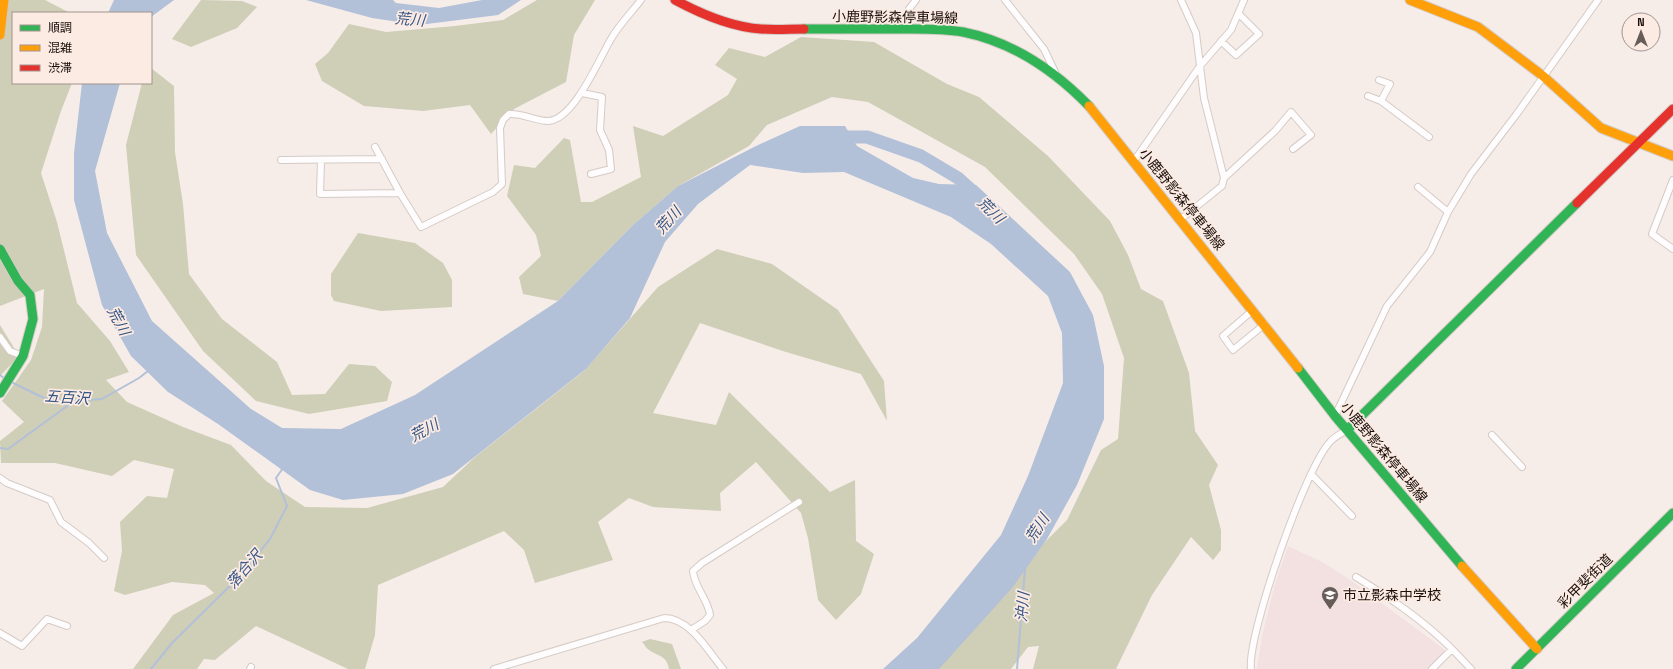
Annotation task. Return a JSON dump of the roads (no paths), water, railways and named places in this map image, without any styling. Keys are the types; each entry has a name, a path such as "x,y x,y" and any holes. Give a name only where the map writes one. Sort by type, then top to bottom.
{"main road":[{"path":"0,35 4,0"},
{"name":"小鹿野影森停車場線","path":"675,0 703,15 760,29 961,30 1012,47 1035,59 1056,74 1076,91 1092,108 1347,430 1449,552 1537,649"},
{"path":"1410,0 1478,27 1543,76 1601,128 1673,156"},
{"path":"1347,430 1673,109"},
{"path":"0,249 18,281 30,295 33,306 32,330 23,356 0,393"},
{"name":"彩甲斐街道","path":"1516,669 1673,513"}],"street":[{"path":"375,147 400,193 421,227 493,192 502,184 500,128 503,120 509,114 517,114 548,121 556,119 582,93 612,37 641,0"},
{"path":"905,29 908,15 916,0"},
{"path":"1005,0 1044,49 1056,74"},
{"path":"1181,0 1196,33 1204,98 1224,178 1222,186 1181,219"},
{"path":"1134,162 1200,66 1231,30 1244,0"},
{"path":"1336,416 1387,306 1430,252 1448,212 1471,174 1516,115 1598,0"},
{"path":"1222,41 1236,55 1259,34 1239,14"},
{"path":"1379,80 1390,84 1381,102"},
{"path":"582,93 602,97 600,130 608,150 611,170 591,174"},
{"path":"1368,96 1381,102 1429,137"},
{"path":"1224,178 1275,131 1291,112 1310,135 1293,149"},
{"path":"281,160 382,159"},
{"path":"321,160 320,194 400,193"},
{"path":"1673,180 1652,234 1673,249"},
{"path":"1418,187 1448,212"},
{"path":"1253,310 1223,336 1233,350 1264,324"},
{"path":"0,337 10,351 23,356"},
{"path":"1251,669 1251,654 1265,598 1282,544 1311,474 1329,442 1347,430"},
{"path":"1492,435 1522,467"},
{"path":"1311,474 1352,516"},
{"path":"0,478 7,483 50,500 61,522 104,558"},
{"path":"691,630 705,621 710,615 709,605 694,578 693,571 799,502"},
{"path":"1356,577 1394,600 1422,621 1452,649 1470,669"},
{"path":"494,669 657,618 673,618 691,630 723,669"},
{"path":"0,632 22,646 47,619 67,626"},
{"path":"1432,669 1452,649"}],"water":[{"path":"114,0 174,0 152,16 152,12 108,12"},
{"path":"306,0 393,0 396,3 439,8 482,0 521,0 498,15 419,25 372,18"},
{"path":"82,84 120,84 95,171 107,233 152,321 251,409 282,428 341,429 415,395 558,301 633,225 678,186 756,146 800,126 845,126 857,146 913,178 939,184 976,185 1070,272 1093,315 1104,366 1104,419 1077,485 1047,539 1012,588 939,669 883,669 917,638 1001,535 1028,476 1063,383 1062,333 1048,296 991,244 951,217 844,172 803,173 750,165 698,204 665,242 630,318 586,369 453,474 403,494 343,500 310,490 218,424 168,392 131,356 102,305 74,200 74,153"}],"waterway":[{"name":"荒川","path":"835,137 867,137 921,156 958,178 979,197"},
{"name":"五百沢","path":"11,382 44,398 74,401 102,399 139,378 148,371"},
{"name":"五百沢","path":"0,375 5,379"},
{"path":"0,448 8,449 74,401"},
{"name":"落合沢","path":"151,669 172,643 240,576 270,539 287,506 276,478 283,468"},
{"name":"沖川","path":"1017,669 1025,569"}],"place":[{"name":"市立影森中学校","path":"1330,610"}]}
